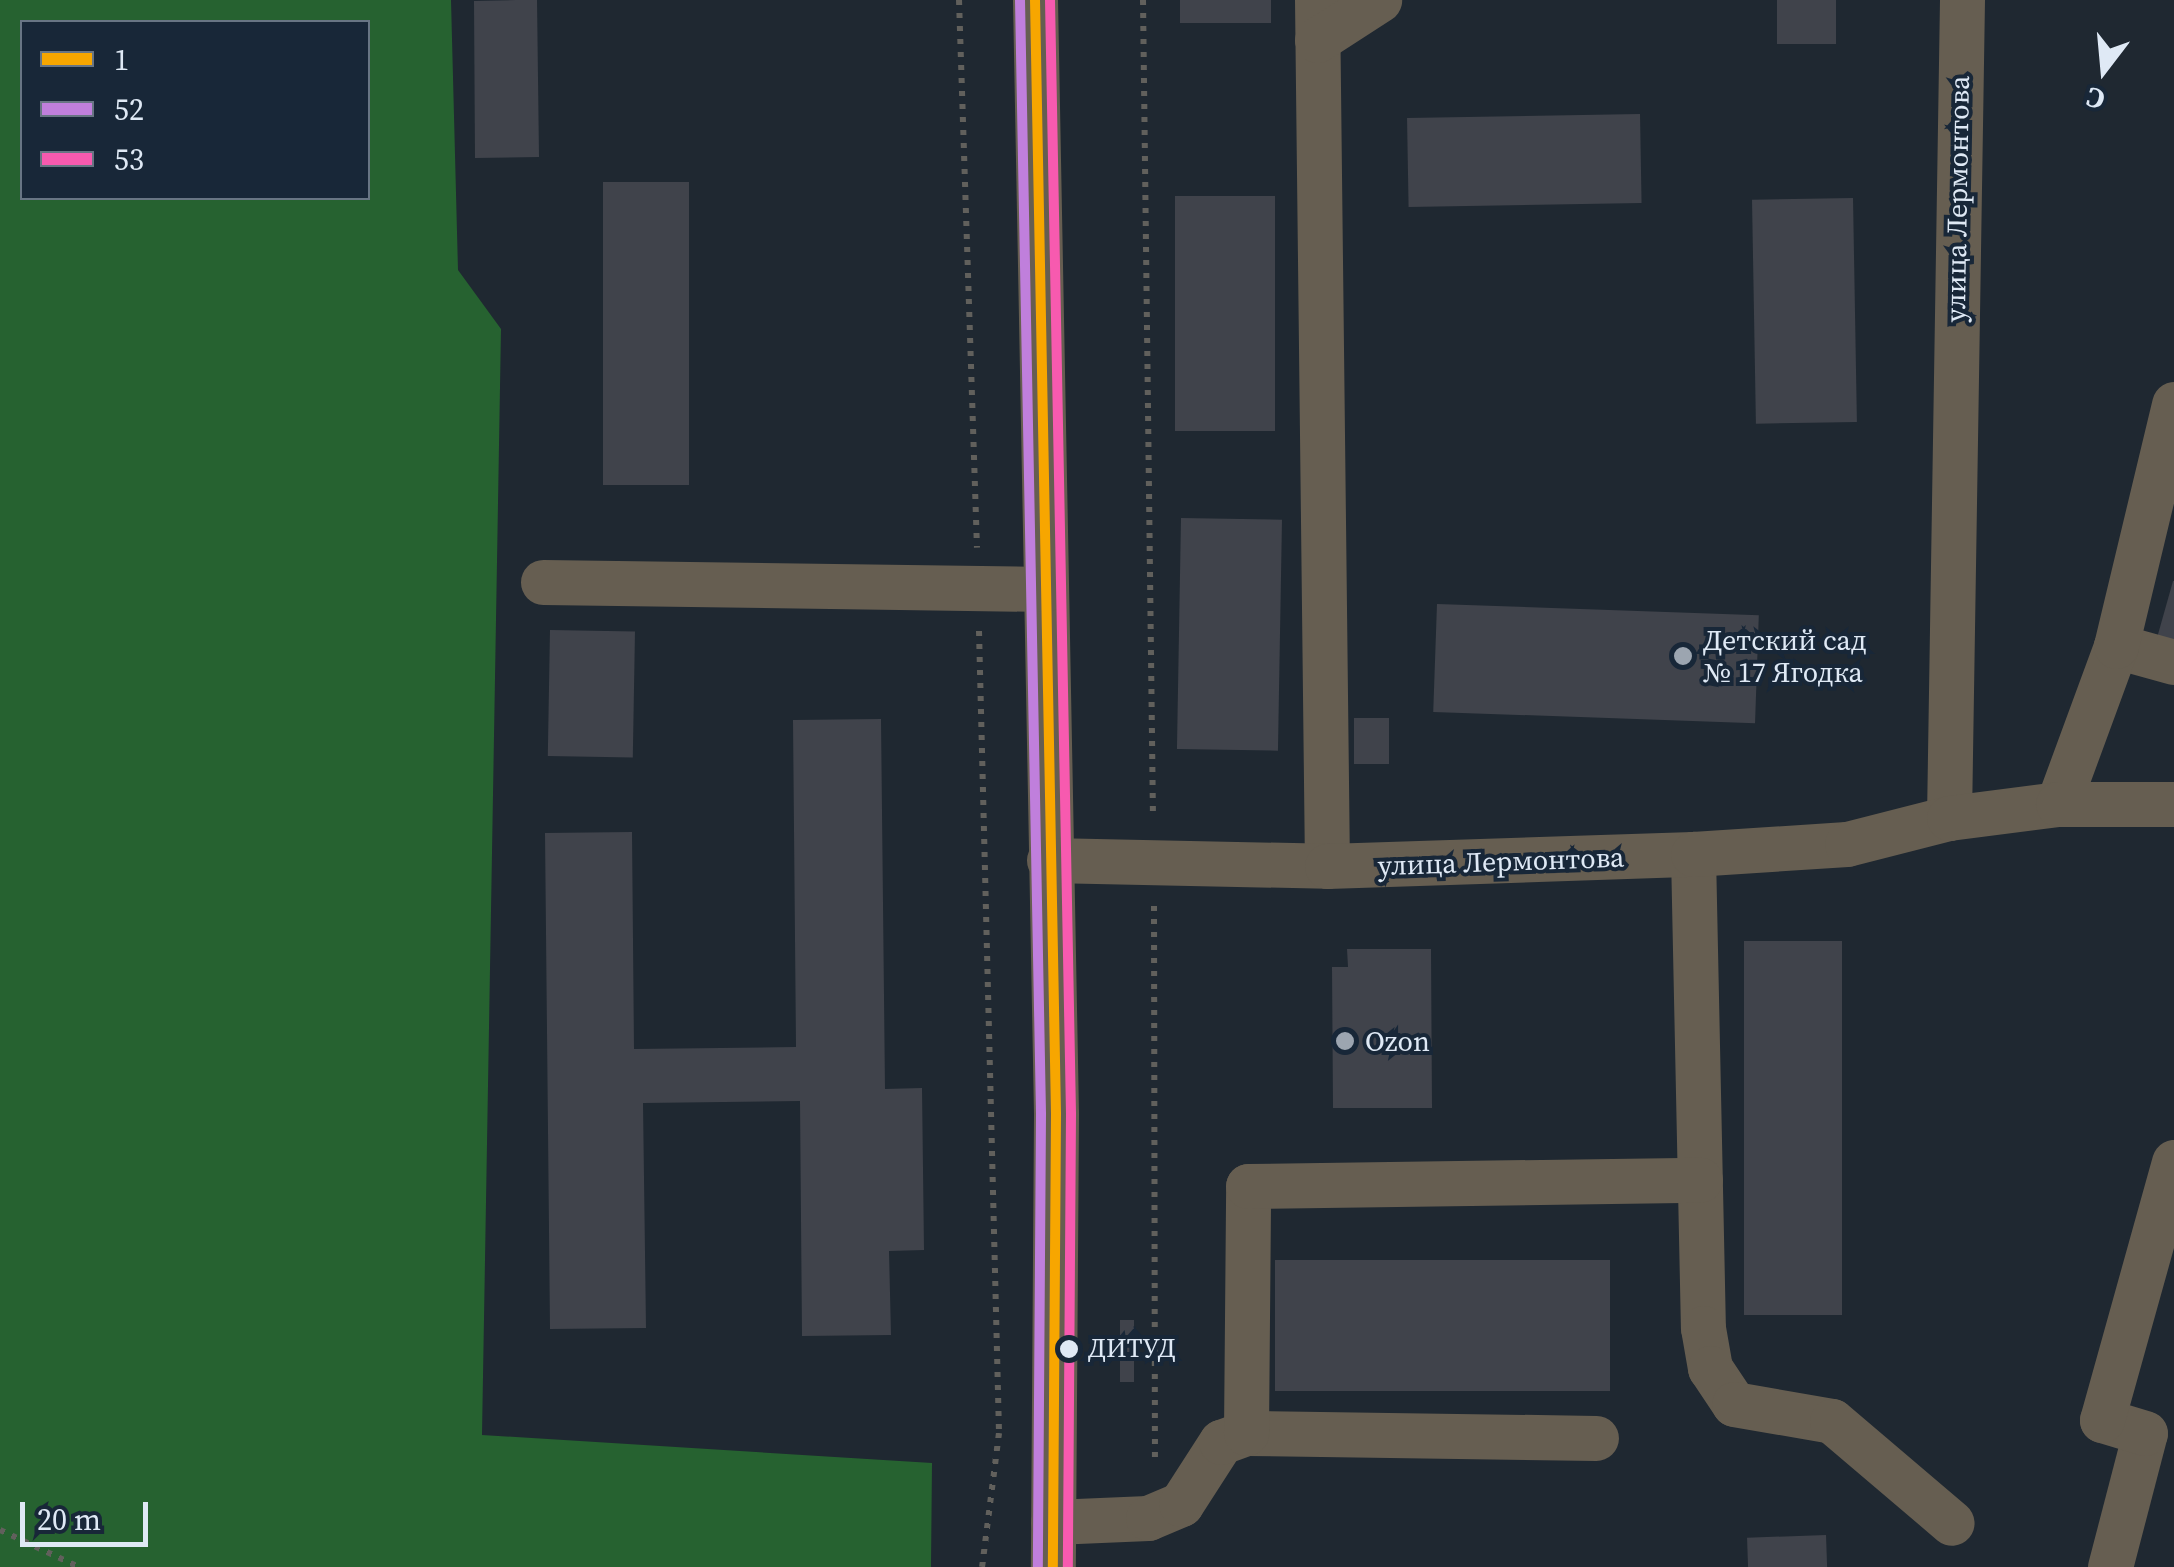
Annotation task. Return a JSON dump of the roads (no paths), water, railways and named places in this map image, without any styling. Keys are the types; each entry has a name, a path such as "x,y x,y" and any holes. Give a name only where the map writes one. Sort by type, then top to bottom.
{"street":[{"path":"1035,0 1056,1114 1052,1567"},
{"path":"1326,866 1317,20 1379,0"},
{"name":"улица Лермонтова","path":"1949,818 1962,0"},
{"path":"2058,804 2116,646 2171,433"},
{"path":"544,582 1045,589"},
{"path":"2116,646 2174,662"},
{"name":"улица Лермонтова","path":"1049,860 1154,866 1326,866 1692,854 1848,844 1949,818 2058,804 2174,804"},
{"path":"1692,854 1702,1328 1710,1368 1734,1404 1832,1421 1952,1523"},
{"path":"2110,1567 2159,1437 2102,1420 2174,1162"},
{"path":"1246,1433 1248,1186 1700,1180"},
{"path":"1053,1522 1155,1514 1180,1504 1221,1442 1246,1433 1596,1438"}],"place":[{"name":"Детский сад № 17 Ягодка","path":"1683,656"},
{"name":"Ozon","path":"1345,1041"},
{"name":"ДИТУД","path":"1069,1349"}]}
